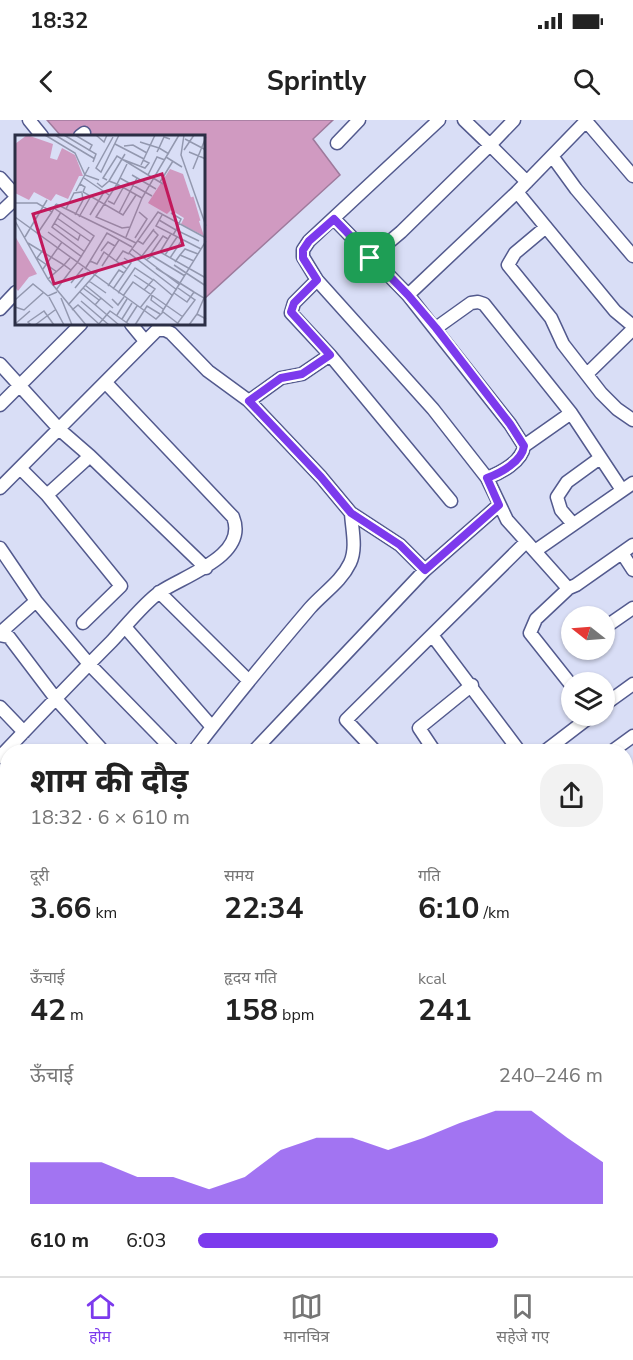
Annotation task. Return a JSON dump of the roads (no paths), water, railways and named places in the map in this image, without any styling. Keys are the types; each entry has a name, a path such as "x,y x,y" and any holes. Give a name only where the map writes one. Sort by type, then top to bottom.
{"street":[{"path":"28,120 41,135"},
{"path":"337,143 359,120"},
{"path":"439,120 309,241 303,250 303,258 317,280 433,409 487,478 507,520 569,588"},
{"path":"464,120 527,182"},
{"path":"370,258 401,232 514,120"},
{"path":"408,295 517,192 586,120 633,176"},
{"path":"552,156 576,189 633,256"},
{"path":"0,178 15,196"},
{"path":"517,192 615,312 633,327 587,374"},
{"path":"0,213 15,198"},
{"path":"334,219 408,295 436,328 510,424 524,446 523,452 512,463 500,473 487,478"},
{"path":"546,227 515,254 508,265 551,318 563,344 587,374 617,409 633,420"},
{"path":"317,280 294,303 291,312 330,355 451,501"},
{"path":"0,309 15,293"},
{"path":"436,328 471,303 484,304 571,413 621,490"},
{"path":"0,405 79,326"},
{"path":"133,326 145,341"},
{"path":"0,488 60,430 145,341 157,330 165,330 171,333 208,371 249,401 321,477 351,513 400,545 425,570"},
{"path":"249,401 281,378 302,374 330,355"},
{"path":"0,364 60,430 206,568"},
{"path":"12,744 159,592 206,568 236,536 233,518 106,383"},
{"path":"524,446 571,413"},
{"path":"46,495 90,456"},
{"path":"573,524 561,510 557,496 567,482 600,458"},
{"path":"21,469 46,495 121,586 83,623"},
{"path":"368,744 346,720 432,635 530,547 573,524 633,483"},
{"path":"261,744 425,570 499,505"},
{"path":"199,744 248,680 312,606 342,577 354,550 351,513"},
{"path":"561,672 530,633 537,619 569,588 633,545"},
{"path":"0,548 36,601 89,664 168,744"},
{"path":"622,553 633,570"},
{"path":"159,592 248,680"},
{"path":"36,601 0,634 9,637 56,699 97,744"},
{"path":"615,620 633,608"},
{"path":"125,627 212,727"},
{"path":"432,635 472,685 514,744"},
{"path":"615,697 633,684"},
{"path":"430,744 419,728 472,685"},
{"path":"0,707 24,732"},
{"path":"554,744 578,726"}]}
